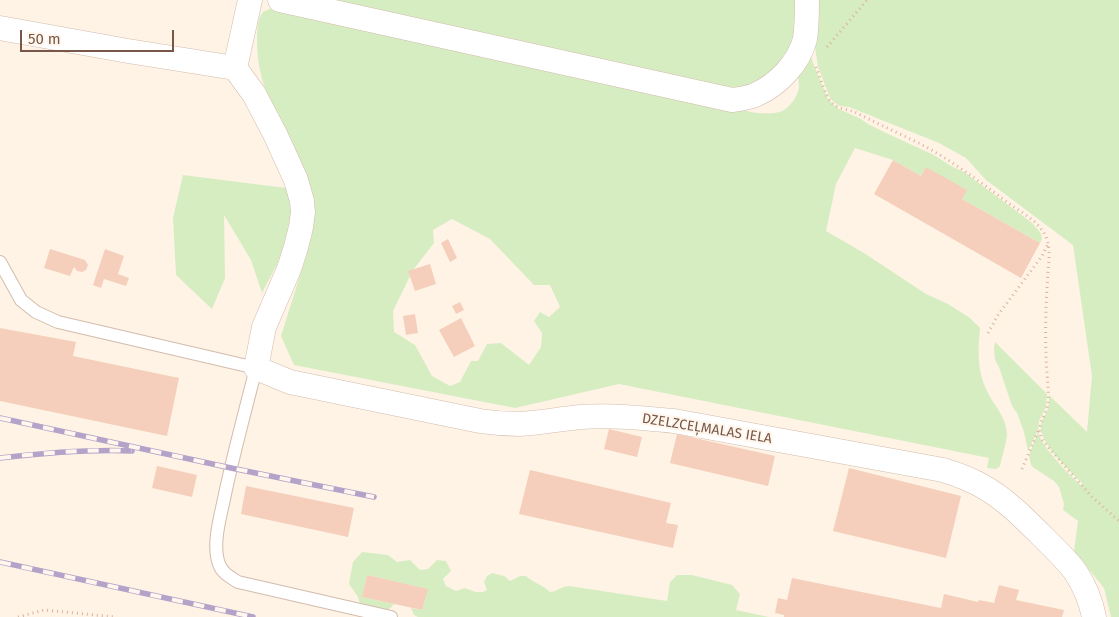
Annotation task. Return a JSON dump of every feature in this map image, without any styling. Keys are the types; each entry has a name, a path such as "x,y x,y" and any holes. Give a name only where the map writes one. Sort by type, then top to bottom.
{"street":[{"path":"235,68 250,0"},
{"path":"280,0 732,100 755,95 770,86 794,63 805,38 807,8"},
{"path":"0,28 235,68 254,94 275,134 296,180 303,212 296,247 289,269 264,327 256,368"},
{"name":"DZELZCEĻMALAS IELA","path":"256,368 290,382 480,422 520,424 580,417 640,417 674,421 943,470 969,479 994,493 1057,550 1085,588 1094,617"}],"lane":[{"path":"0,262 21,300 36,312 58,322 256,368 218,528 216,551 219,565 226,575 238,582 392,617"}],"path":[{"path":"823,52 867,0"},
{"path":"816,65 828,97 837,106 896,132 939,155 968,173 1033,222 1044,234 1048,243 1049,255 1046,308 1048,403 1022,470"},
{"path":"988,333 998,315 1042,256 1048,243"},
{"path":"1039,428 1042,440 1064,466 1092,497 1119,521"},
{"path":"18,617 44,610 115,617"}],"green space":[{"path":"331,0 799,0 795,47 771,77 735,91"},
{"path":"812,0 1119,0 1119,617 1111,617 1104,588 1074,551 1078,521 1063,510 1064,504 1059,487 1054,481 1031,465 1029,455 1038,432 1050,453 1082,486 1082,483 1050,448 1041,433 1042,420 1047,411 1049,395 1087,432 1092,376 1073,245 986,180 966,158 939,143 835,103 830,98 818,67"},
{"path":"274,7 307,12 756,113 780,112 790,105 799,87 797,71 811,55 828,99 839,109 934,155 964,172 1031,222 1041,234 1042,240 1040,243 962,199 926,167 921,176 893,160 855,148 836,184 826,231 864,253 926,294 948,304 970,318 980,328 979,352 983,382 1005,422 1007,435 1000,466 996,469 987,468 989,458 619,384 515,408 294,365 281,336 307,253 271,103 263,82 257,48 257,31 260,17 263,12","holes":["452,219 490,239 534,285 550,285 560,307 549,317 540,312 534,321 542,333 541,347 529,365 501,343 487,344 478,361 471,361 460,382 450,386 432,376 415,345 394,332 393,311 413,270 434,243 433,230"]},
{"path":"183,175 286,188 292,207 285,249 262,293 251,260 224,215 225,278 212,309 176,275 173,218"},
{"path":"995,342 1047,394 1046,407 1028,451 1024,432 995,360"},
{"path":"362,552 388,555 397,562 410,560 420,570 428,569 437,560 446,561 451,571 443,579 446,586 456,591 465,588 476,592 487,590 484,582 487,576 492,573 504,576 510,581 520,576 526,576 550,592 569,586 667,601 670,582 677,575 692,575 732,585 740,594 736,610 769,617 418,617 414,615 411,608 422,610 427,589 367,575 362,597 394,604 387,610 375,611 361,607 358,597 349,584 353,562"}],"building":[{"path":"893,160 921,176 926,167 967,190 962,199 1040,243 1021,278 874,194"},
{"path":"448,239 457,258 450,262 441,243"},
{"path":"50,249 85,260 88,265 86,270 82,272 77,271 74,267 70,276 44,268"},
{"path":"105,249 124,256 118,274 129,278 126,286 104,279 101,288 93,285"},
{"path":"430,264 436,284 415,291 408,271"},
{"path":"460,302 464,310 456,314 452,306"},
{"path":"415,314 418,333 406,335 403,316"},
{"path":"461,318 475,346 454,357 439,330"},
{"path":"0,328 76,342 73,356 179,378 167,436 0,401"},
{"path":"609,429 642,437 637,457 604,449"},
{"path":"677,434 775,456 768,486 670,463"},
{"path":"157,466 197,475 192,497 152,488"},
{"path":"849,468 961,496 946,558 833,531"},
{"path":"530,470 671,503 666,523 678,525 673,548 519,514"},
{"path":"246,486 354,508 348,537 241,514"},
{"path":"367,575 428,589 422,610 362,597"},
{"path":"792,578 941,608 944,594 978,602 979,600 994,603 999,585 1019,590 1016,600 1064,610 1062,617 784,617 784,615 775,613 778,598 787,600"}],"railway":[{"path":"0,418 374,497"},
{"path":"0,458 66,452 132,451"},
{"path":"0,562 253,617"}]}
